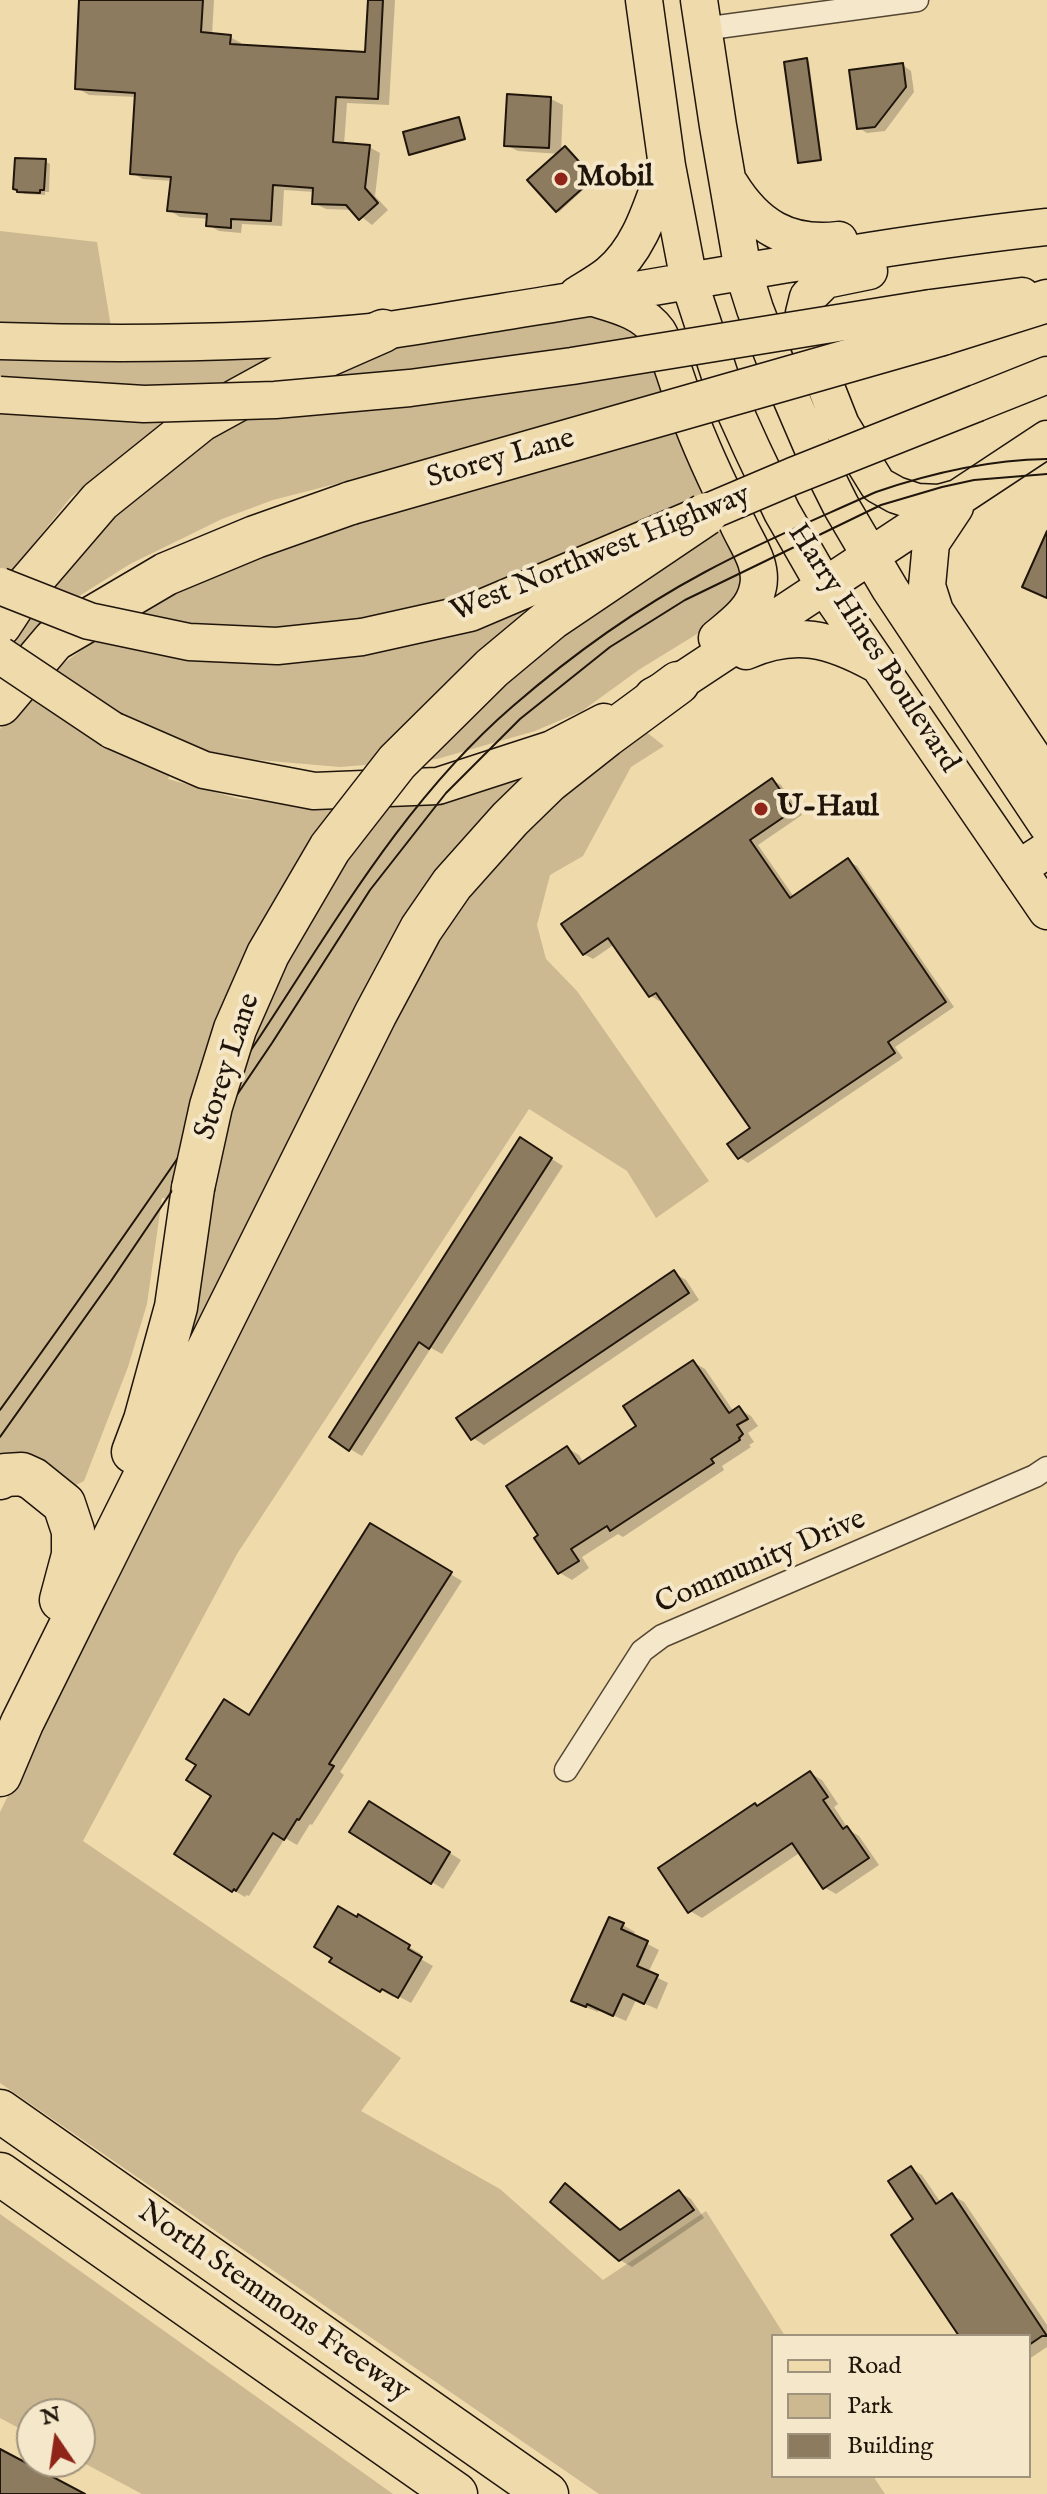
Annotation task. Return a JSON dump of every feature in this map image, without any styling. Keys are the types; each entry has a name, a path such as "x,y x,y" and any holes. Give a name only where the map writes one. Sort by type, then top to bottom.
{"highway":[{"name":"Storey Lane","path":"0,704 54,640 166,574 255,537 351,503 936,321 1047,301"},
{"path":"0,625 21,593 100,501 201,420 283,375 383,331"},
{"name":"Storey Lane","path":"0,1775 22,1723 87,1592 111,1512 145,1420 176,1307 193,1188 211,1106 235,1029 268,954 330,848 397,762 492,668 552,618 706,514"},
{"path":"87,1592 421,929 452,884 539,790 684,679"},
{"path":"0,1478 22,1474 46,1487 64,1504 73,1531 73,1555 68,1577 22,1723"},
{"name":"North Stemmons Freeway","path":"0,2111 547,2494"},
{"name":"North Stemmons Freeway","path":"0,2174 456,2494"}],"main road":[{"name":"Harry Hines Boulevard","path":"644,0 667,166 689,281 723,385 782,512 825,587 879,666 1033,859 1047,911"},
{"path":"665,0 668,19 673,27 683,30 701,15"},
{"name":"Harry Hines Boulevard","path":"701,15 743,271 776,363 841,506 890,589 1047,825"},
{"path":"580,299 611,273 631,250 667,166"},
{"path":"727,179 744,207 767,226 788,237 811,242 1047,211"},
{"path":"0,341 106,345 215,344 383,331 898,245 1047,227"},
{"path":"963,495 939,503 917,502 878,485 841,425 807,339 804,313 808,297 825,280 1047,237"},
{"path":"0,395 144,404 275,400 410,388 936,321 1047,292"},
{"path":"580,299 623,307 644,318 659,334 694,429 758,565 759,585 753,603 739,621 621,713"},
{"name":"West Northwest Highway","path":"0,586 89,621 189,642 277,646 376,635 470,613 793,476 1047,375"},
{"path":"684,679 1047,439"},
{"path":"963,495 931,543 927,586 935,611 1047,778"},
{"path":"0,655 112,730 204,770 314,791 438,786 552,749 684,679 768,641 793,639 825,642 848,649 879,666"}],"street":[{"path":"701,15 917,0"},
{"name":"Community Drive","path":"566,1770 642,1651 662,1636 1043,1473"}],"green space":[{"path":"0,231 97,242 111,327 0,326"},
{"path":"556,313 622,316 635,323 741,559 743,589 728,615 640,669 582,711 535,731 437,759 340,767 223,757 185,744 168,779 240,799 278,802 502,781 546,773 511,799 177,1373 203,1203 162,1198 147,1304 128,1367 84,1481 74,1486 41,1460 21,1453 0,1453 0,729 64,663 138,609 187,580 366,518 355,479 273,500 222,519 130,564 73,600 19,650 0,638 48,566 209,428 391,350 436,337"},
{"path":"289,350 229,383 140,441 71,497 0,586 0,351"},
{"path":"645,731 664,746 631,767 583,856 550,875 537,925 546,959 577,991 709,1181 656,1218 627,1171 529,1109 237,1554 83,1841 401,2058 361,2111 500,2189 603,2280 706,2211 784,2334 771,2334 771,2478 874,2478 885,2494 599,2494 0,2083 0,1812 357,1089 424,964 491,867 554,797"},
{"path":"0,2214 393,2494 142,2494 96,2470 96,2398 16,2398 16,2426 0,2418"}],"building":[{"path":"79,0 203,0 201,32 231,35 230,44 365,52 368,0 383,0 378,99 336,97 333,142 370,145 365,188 378,203 359,220 346,205 312,204 313,188 273,185 271,221 231,219 231,228 206,226 207,214 167,211 171,177 130,174 135,93 75,89"},
{"path":"807,58 821,160 798,163 784,62"},
{"path":"903,63 906,87 875,127 857,129 849,70"},
{"path":"507,94 551,97 549,148 504,146"},
{"path":"459,117 465,139 409,155 403,132"},
{"name":"Mobil","path":"565,146 594,178 556,212 527,180"},
{"path":"15,158 46,159 44,190 40,193 13,189"},
{"path":"1047,531 1047,598 1022,587"},
{"path":"772,778 794,810 750,840 790,898 848,858 946,1002 888,1042 895,1053 738,1159 727,1144 750,1128 656,993 649,997 608,938 583,955 561,924"},
{"path":"520,1137 552,1158 429,1349 419,1342 349,1451 329,1437"},
{"path":"674,1270 689,1293 471,1440 456,1418"},
{"path":"693,1360 729,1413 739,1406 748,1419 737,1425 743,1434 740,1440 711,1459 714,1463 610,1531 607,1526 571,1549 579,1561 558,1574 534,1538 538,1535 506,1486 567,1446 579,1464 636,1426 623,1406"},
{"path":"370,1523 452,1572 329,1764 334,1766 299,1820 284,1840 273,1833 236,1891 234,1889 232,1892 174,1854 211,1796 186,1780 196,1765 186,1759 224,1699 249,1715"},
{"path":"810,1771 828,1797 823,1800 843,1829 847,1826 869,1858 823,1889 792,1843 688,1913 658,1868 755,1803 757,1806"},
{"path":"369,1801 450,1852 431,1884 349,1832"},
{"path":"338,1906 357,1917 358,1914 410,1945 408,1949 422,1957 398,1998 382,1989 380,1992 329,1962 332,1958 314,1947"},
{"path":"609,1917 624,1923 621,1929 648,1941 637,1966 658,1975 644,2004 623,1994 613,2016 587,2004 586,2007 571,2001"},
{"path":"911,2166 936,2204 952,2193 1047,2336 1031,2344 1031,2334 958,2334 891,2235 913,2219 888,2181"},
{"path":"565,2183 620,2230 679,2190 694,2210 619,2261 550,2202"},
{"path":"0,2449 16,2457 16,2478 55,2478 85,2494 0,2494"}],"tram line":[{"path":"0,1410 194,1134 374,864 438,781 513,706 630,617 679,586 768,540 876,492 918,479 981,465 1047,459"},
{"path":"0,1437 111,1281 272,1043 370,890 446,793 520,719 610,647 685,600 881,505 974,480 1047,474"}],"place":[{"name":"Mobil","path":"561,179"},
{"name":"U-Haul","path":"761,809"}]}
